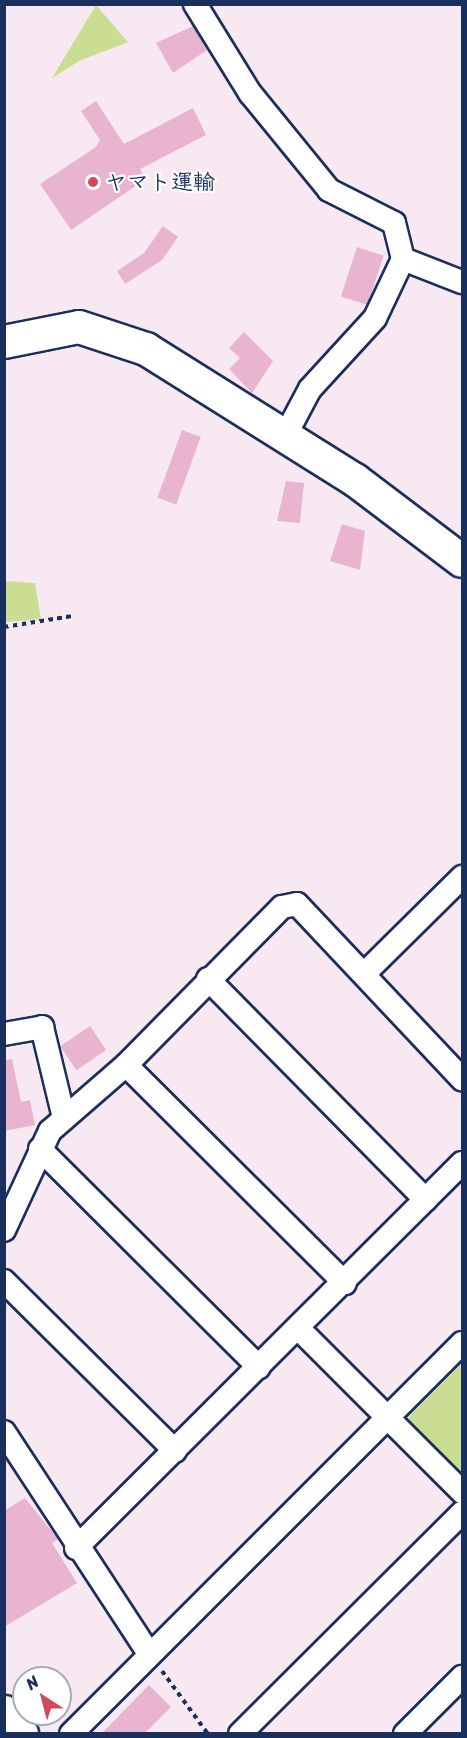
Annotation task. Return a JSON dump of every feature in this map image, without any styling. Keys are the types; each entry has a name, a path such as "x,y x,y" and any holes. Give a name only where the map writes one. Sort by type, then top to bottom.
{"main road":[{"path":"4,1712 21,1734"}],"street":[{"path":"195,4 289,146 329,190 394,224 403,259 375,318 310,389 285,436"},
{"path":"403,259 462,282"},
{"path":"4,342 80,327 104,331 146,349 285,436 438,538 462,561"},
{"path":"364,974 462,877"},
{"path":"4,1230 40,1149 64,1118 126,1065 208,979 282,907 297,904 462,1079"},
{"path":"208,979 426,1200"},
{"path":"4,1034 42,1027 64,1118"},
{"path":"126,1065 345,1283"},
{"path":"40,1149 259,1367"},
{"path":"76,1548 299,1329 462,1163"},
{"path":"4,1281 175,1451"},
{"path":"299,1329 462,1492"},
{"path":"71,1734 462,1343"},
{"path":"4,1432 76,1548 149,1654"},
{"path":"240,1734 462,1513"},
{"path":"405,1734 462,1677"}],"path":[{"path":"4,627 72,616"},
{"path":"149,1654 208,1734"}],"green space":[{"path":"96,5 128,42 79,61 52,78"},
{"path":"4,581 35,583 41,619 5,622"},
{"path":"462,1363 462,1477 409,1425 409,1416"}],"building":[{"path":"193,26 207,50 173,73 156,43"},
{"name":"ヤマト運輸","path":"96,101 124,144 193,108 206,135 140,169 146,179 71,230 40,184 96,147 100,140 81,111"},
{"path":"163,226 178,237 162,260 125,284 117,271 144,253"},
{"path":"357,247 384,256 368,305 341,296"},
{"path":"244,332 273,361 252,393 229,369 240,358 229,348"},
{"path":"182,430 201,437 176,504 157,498"},
{"path":"286,481 304,483 300,523 277,521"},
{"path":"342,524 365,531 360,570 330,561"},
{"path":"90,1026 106,1050 76,1070 60,1046"},
{"path":"12,1059 21,1102 30,1100 35,1125 4,1131 4,1060"},
{"path":"25,1498 58,1539 52,1543 77,1583 4,1627 4,1511"},
{"path":"149,1685 171,1707 144,1734 101,1734"}],"place":[{"name":"ヤマト運輸","path":"93,182"}]}
